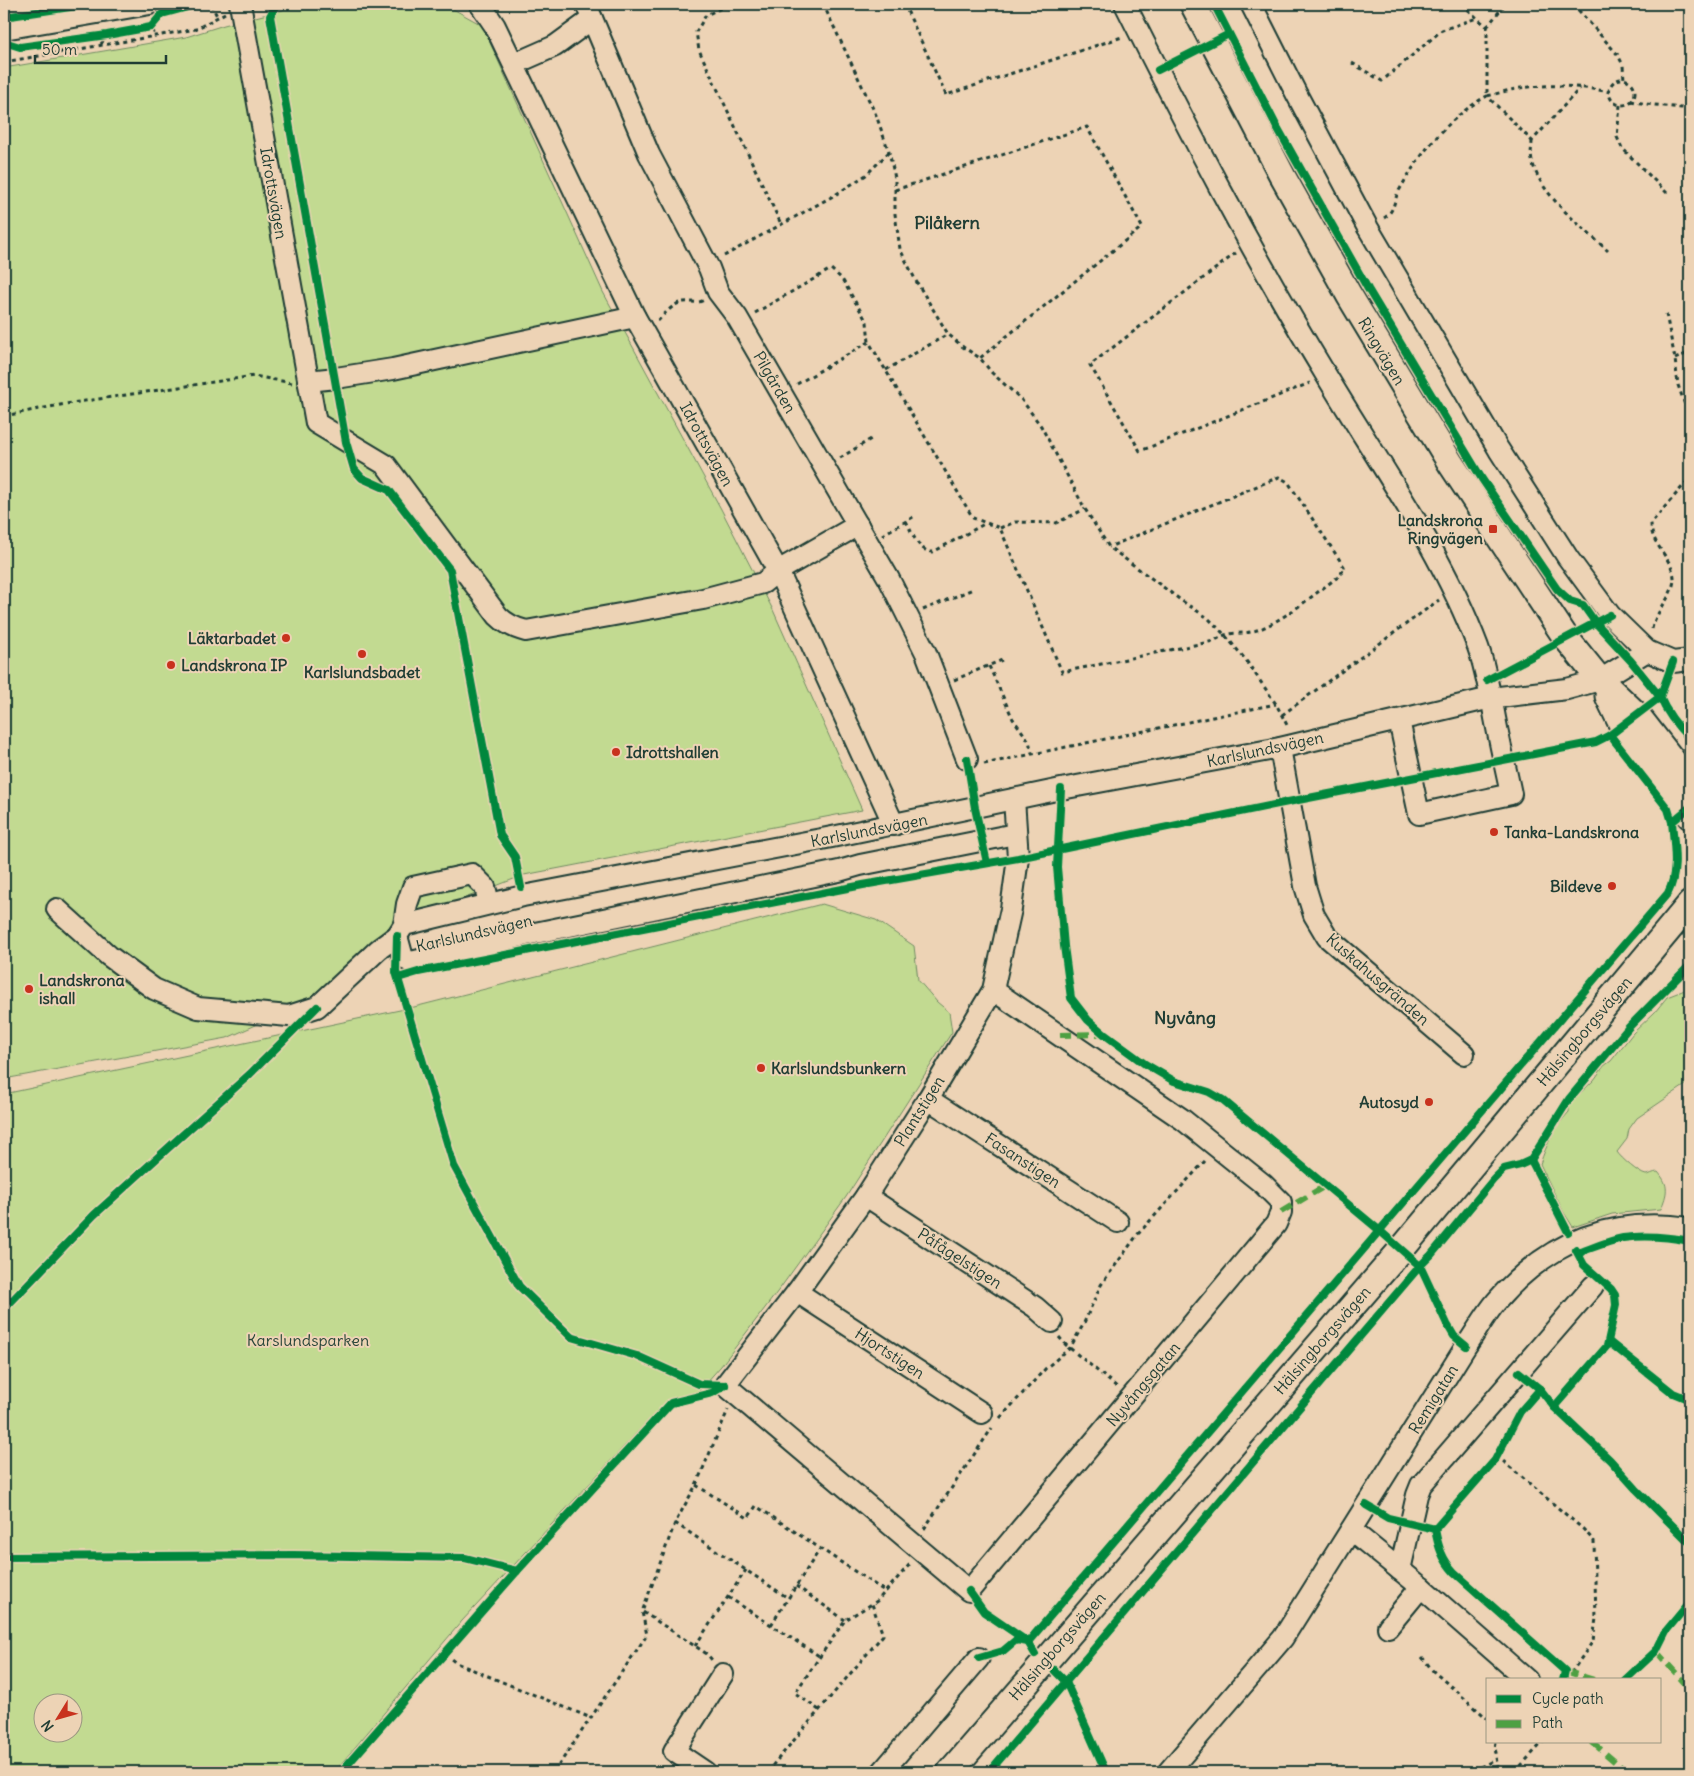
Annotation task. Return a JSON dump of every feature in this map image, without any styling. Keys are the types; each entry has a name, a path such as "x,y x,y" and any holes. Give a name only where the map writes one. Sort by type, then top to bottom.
{"main road":[{"name":"Ringvägen","path":"1193,4 1282,177 1348,295 1451,464 1566,638 1600,680 1636,714 1690,783"},
{"name":"Ringvägen","path":"1600,680 1622,725 1687,809 1690,816"},
{"name":"Hälsingborgsvägen","path":"950,1772 1401,1250 1690,904"}],"street":[{"name":"Idrottsvägen","path":"480,4 495,26 514,64 635,317 778,571 894,824"},
{"path":"1125,4 1250,244 1326,375 1429,541 1453,589 1478,648 1488,680 1511,794 1420,814 1399,720"},
{"path":"1251,4 1301,103 1368,228 1499,450 1568,558 1610,615 1647,651 1673,662 1690,660"},
{"name":"Idrottsvägen","path":"235,7 316,423 386,465 498,616 514,629 526,631 703,599 763,583 778,571"},
{"path":"4,29 153,12"},
{"path":"514,64 555,46 589,12"},
{"name":"Pilgården","path":"589,12 649,154 709,268 718,292 738,317 869,543 909,617 972,762"},
{"path":"308,381 394,369 635,317"},
{"path":"778,571 858,525"},
{"name":"Karlslundsvägen","path":"1016,834 530,934 411,962 403,958 401,930 489,903 1287,746 1491,698 1567,689 1600,680 1647,651"},
{"name":"Kuskahusgränden","path":"1287,746 1305,886 1314,915 1327,937 1464,1054"},
{"name":"Plantstigen","path":"725,1385 797,1292 866,1196 993,990 1011,908 1018,858 1014,799"},
{"path":"832,837 839,870"},
{"path":"57,909 109,956 154,989 198,1008 289,1016 317,1007 379,948 401,930 413,887 472,874 485,887 489,903"},
{"name":"Nyvångsgatan","path":"725,1385 969,1591 1276,1224 1281,1212 1281,1202 1263,1184 1182,1119 993,990"},
{"name":"Fasanstigen","path":"928,1098 1118,1222"},
{"name":"Påfågelstigen","path":"866,1196 1035,1307 1052,1322"},
{"name":"Remigatan","path":"1168,1772 1283,1638 1466,1346 1495,1303 1520,1277 1541,1259 1572,1241 1596,1232 1632,1224 1667,1224 1690,1228"},
{"path":"1400,1570 1420,1485 1593,1286"},
{"name":"Hjortstigen","path":"797,1292 992,1419"},
{"path":"1351,1530 1421,1587 1525,1678"},
{"path":"1388,1627 1421,1587"},
{"path":"882,1772 979,1658"},
{"path":"705,1772 674,1751 723,1674"}],"path":[{"path":"211,4 217,16"},
{"path":"726,4 726,6 706,15 696,32 698,50 781,224"},
{"path":"823,4 876,115 889,152 895,178 895,214 900,249 916,281 948,334 980,358 992,373 1021,400 1041,426 1085,510 1110,547 1182,602 1208,618 1245,659 1282,715 1287,746"},
{"path":"904,4 946,95 1139,32"},
{"path":"1462,4 1487,27"},
{"path":"1505,4 1487,27 1487,96 1532,141"},
{"path":"1573,4 1618,55 1623,65 1624,80"},
{"path":"4,62 196,29 235,7"},
{"path":"153,12 147,26 156,36"},
{"path":"1352,63 1382,81 1442,30 1478,18"},
{"path":"101,44 107,34"},
{"path":"1624,80 1631,83 1635,94 1627,104 1620,105 1612,100 1610,92 1615,82 1624,80"},
{"path":"1368,228 1391,214 1398,191 1422,154 1448,124 1469,106 1487,96 1527,87 1556,86 1610,92"},
{"path":"1580,88 1532,141 1531,158 1534,171 1543,186 1558,204 1608,251"},
{"path":"1631,101 1690,108"},
{"path":"1620,105 1617,137 1622,148 1667,193"},
{"path":"895,190 1087,127 1142,227 980,358"},
{"path":"709,268 720,258 834,195 866,175 889,152"},
{"path":"1250,244 1090,365 1135,443 1140,451 1304,386 1326,375"},
{"path":"738,317 753,314 831,269 842,279 867,322 869,342 973,518 1000,528 1015,522 1056,523 1085,510"},
{"path":"635,317 654,326 665,313 681,302 700,302 718,292"},
{"path":"1666,314 1678,385 1690,419"},
{"path":"886,370 948,334"},
{"path":"781,392 869,342"},
{"path":"1675,359 1690,352"},
{"path":"4,416 65,404 254,376 289,383 308,381"},
{"path":"824,467 871,439"},
{"path":"1000,528 1062,672 1214,641 1224,634 1255,631 1278,620 1338,577 1345,568 1288,482 1279,477 1110,547"},
{"path":"1647,651 1653,622 1671,589 1674,578 1671,567 1653,537 1651,523 1690,478"},
{"path":"869,543 915,516"},
{"path":"906,521 922,549 928,552 932,552 986,523"},
{"path":"909,617 974,588"},
{"path":"1282,715 1453,589"},
{"path":"939,686 1002,660"},
{"path":"989,666 1013,719 1029,741 1032,752"},
{"path":"972,762 1276,704"},
{"path":"819,1710 794,1693 819,1656 845,1620 872,1604 886,1592 917,1547 921,1532 992,1419 1070,1348 1083,1325 1101,1285 1138,1234 1218,1148"},
{"path":"1052,1322 1060,1338 1070,1348 1131,1398"},
{"path":"554,1772 647,1635 642,1612 675,1523 696,1485 729,1408 725,1385"},
{"path":"1497,1456 1583,1529 1594,1541 1596,1618 1594,1641 1571,1672"},
{"path":"696,1485 748,1518 756,1506 886,1592"},
{"path":"675,1523 788,1598"},
{"path":"771,1625 820,1549"},
{"path":"695,1646 746,1570"},
{"path":"796,1586 845,1620"},
{"path":"728,1597 819,1656"},
{"path":"767,1772 883,1635 872,1604"},
{"path":"642,1612 706,1654 723,1674"},
{"path":"445,1654 456,1663 591,1718"},
{"path":"1422,1657 1433,1671 1486,1717"},
{"path":"1495,1744 1499,1772"},
{"path":"1515,1772 1541,1744"},
{"path":"1475,1772 1478,1768 1496,1760"}],"green space":[{"path":"290,4 444,4 482,25 603,292 721,509 773,610 862,810 524,875 386,929 305,1003 227,1038 4,1079 4,68 186,37 283,10"},
{"name":"Karslundsparken","path":"822,904 876,920 914,946 918,980 937,1002 949,1012 952,1032 846,1197 721,1366 698,1392 669,1399 643,1426 462,1621 334,1772 4,1772 4,1094 414,1007"},
{"path":"1690,988 1690,1082 1637,1118 1629,1129 1627,1139 1617,1152 1639,1172 1647,1175 1658,1172 1662,1177 1666,1190 1661,1209 1612,1214 1573,1227 1540,1164 1548,1143 1559,1124 1569,1112 1569,1104 1594,1080 1633,1033 1655,1012 1667,997"}],"marked path":[{"path":"1676,725 1690,722"},
{"path":"1060,1035 1104,1034"},
{"path":"1281,1212 1325,1186"},
{"path":"1656,1651 1690,1689"},
{"path":"1565,1671 1588,1678"},
{"path":"1594,1744 1627,1772"}],"cycle path":[{"path":"4,17 90,4"},
{"path":"4,42 20,47 151,27 162,14 199,4"},
{"path":"277,4 270,16 346,442 354,469 362,478 389,490 450,570 500,835 515,857 521,887"},
{"path":"1214,4 1276,125 1368,289 1482,479 1557,589 1570,601 1583,605 1595,622 1631,661 1660,697 1610,735 1668,809 1672,822"},
{"path":"1158,70 1229,34"},
{"path":"1487,680 1610,615"},
{"path":"1673,662 1660,697 1673,720 1690,739"},
{"path":"398,978 418,972 863,885 1018,858 1288,802 1596,742 1610,735"},
{"path":"967,759 987,863"},
{"path":"1061,789 1057,867 1071,998 1088,1020 1145,1064 1174,1081 1209,1092 1223,1100 1420,1266 1447,1324 1454,1336 1466,1346"},
{"path":"979,1658 1003,1651 1016,1640 1028,1642 1668,893 1675,867 1672,822 1690,807"},
{"path":"397,936 396,972 454,1166 519,1286 571,1337 637,1356 699,1384 725,1385"},
{"path":"989,1772 1493,1180 1504,1169 1531,1160 1569,1099 1629,1027 1690,965"},
{"path":"4,1309 94,1215 250,1074 317,1007"},
{"path":"1531,1160 1568,1232"},
{"path":"1578,1253 1612,1241 1631,1237 1674,1238 1690,1241"},
{"path":"1554,1407 1607,1346 1616,1305 1615,1295 1611,1289 1584,1265 1576,1250"},
{"path":"1609,1342 1673,1393 1690,1400"},
{"path":"1519,1372 1540,1389 1554,1407 1610,1460 1690,1543"},
{"path":"341,1772 517,1571 671,1403 712,1393 725,1385"},
{"path":"1366,1505 1388,1518 1435,1529 1495,1460 1520,1412 1540,1389"},
{"path":"1435,1529 1441,1552 1454,1572 1565,1671 1563,1678"},
{"path":"4,1557 294,1555 465,1558 517,1571"},
{"path":"969,1591 984,1612 1028,1642 1035,1654"},
{"path":"1627,1678 1656,1651 1666,1631 1690,1602"},
{"path":"1054,1670 1066,1682 1106,1772"}],"place":[{"name":"Landskrona Ringvägen","path":"1493,529"},
{"name":"Läktarbadet","path":"286,638"},
{"name":"Karlslundsbadet","path":"362,654"},
{"name":"Landskrona IP","path":"171,665"},
{"name":"Idrottshallen","path":"616,752"},
{"name":"Tanka-Landskrona","path":"1494,832"},
{"name":"Bildeve","path":"1612,886"},
{"name":"Landskrona ishall","path":"29,989"},
{"name":"Karlslundsbunkern","path":"761,1068"},
{"name":"Autosyd","path":"1429,1102"}],"district":[{"name":"Pilåkern","path":"947,222"},
{"name":"Nyvång","path":"1185,1017"}]}
